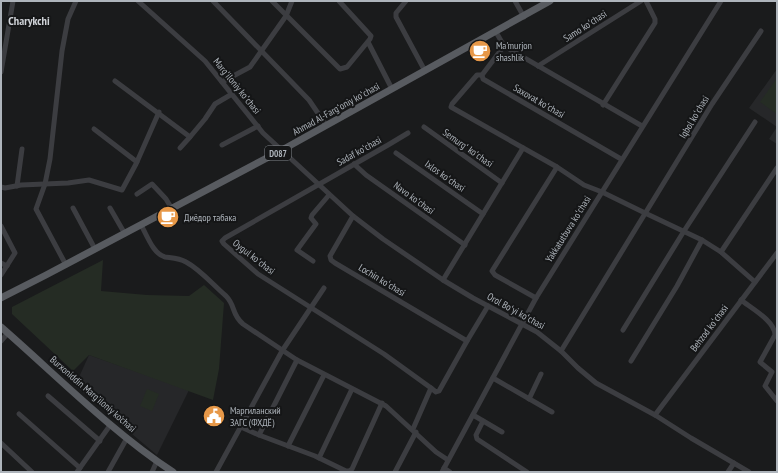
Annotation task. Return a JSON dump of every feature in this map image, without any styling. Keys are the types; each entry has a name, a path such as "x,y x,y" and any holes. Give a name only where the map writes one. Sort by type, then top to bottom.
{"main road":[{"name":"Ahmad Al-Fargʻoniy koʻchasi","path":"1,298 96,250 282,150 550,1"},
{"name":"Burxoniddin Marg’iloniy ko’chasi","path":"1,328 127,438 157,462 173,472"}],"street":[{"path":"1,72 13,1"},
{"path":"66,265 36,209 45,184 50,159 62,51 68,18 76,1"},
{"name":"Margʻiloniy koʻchasi","path":"138,1 205,61 258,126 318,185"},
{"path":"213,1 308,100 326,125"},
{"path":"272,1 340,68 347,67 368,42 371,36 339,1"},
{"path":"222,82 250,67 286,16 292,1"},
{"path":"406,1 396,13 396,17 425,71"},
{"path":"515,1 524,16"},
{"name":"Samo koʻchasi","path":"538,66 641,1"},
{"path":"603,105 655,23 655,19 646,1"},
{"name":"Yakkatutbuva koʻchasi","path":"443,470 536,298 720,1"},
{"name":"Iqbol koʻchasi","path":"561,351 712,104 760,31"},
{"path":"496,32 504,46 603,105 642,126"},
{"path":"368,42 392,89"},
{"path":"504,46 482,75 477,75 451,107 584,184 702,240 721,252 755,282"},
{"name":"Saxovat koʻchasi","path":"482,75 483,79 622,159"},
{"path":"115,81 159,112 190,137"},
{"path":"180,148 205,119 215,104 232,94"},
{"path":"1,187 5,188 68,183 89,180 122,190 159,112"},
{"path":"623,330 755,122"},
{"path":"222,145 258,126"},
{"name":"Semurgʻ koʻchasi","path":"424,127 502,183"},
{"path":"94,129 136,162"},
{"name":"Sadaf koʻchasi","path":"318,185 408,133"},
{"path":"443,280 523,148"},
{"path":"17,186 22,149"},
{"name":"Ixlos koʻchasi","path":"396,153 483,214"},
{"name":"Navo koʻchasi","path":"354,164 366,175 464,245"},
{"path":"536,298 495,275 492,271 557,168"},
{"path":"721,252 777,168"},
{"path":"137,194 152,184 166,199 172,209"},
{"name":"Orol Boʻyi koʻchasi","path":"318,185 353,216 383,239 443,280 537,332 561,351 596,383 655,415 749,472"},
{"name":"Oygul koʻchasi","path":"318,185 222,241 251,269 384,354 431,388"},
{"path":"313,261 298,253 297,250 316,224 311,218 312,215 329,195"},
{"path":"73,208 96,250"},
{"path":"110,208 125,234"},
{"name":"Lochin koʻchasi","path":"353,216 331,254 331,260 467,341"},
{"path":"141,225 154,249 159,254 164,257 182,260 194,267 228,298 232,305 234,315 238,320 297,360 382,403 436,452 448,460"},
{"path":"1,226 15,253 1,275"},
{"path":"631,361 702,240"},
{"name":"Behzod koʻchasi","path":"655,415 777,253"},
{"path":"1,263 7,266"},
{"path":"216,472 282,351 324,288"},
{"path":"741,300 764,317 775,331 775,335 760,362 772,372 765,386 777,401"},
{"path":"395,472 414,431 431,388 436,392 439,391 488,306"},
{"path":"1,341 8,333"},
{"path":"259,435 297,360"},
{"path":"529,399 541,374"},
{"path":"288,446 324,375"},
{"path":"493,378 552,412"},
{"path":"319,458 352,389"},
{"path":"48,396 100,441"},
{"path":"241,427 319,458 346,471 351,471 382,403"},
{"path":"19,414 79,470 111,424"},
{"path":"472,415 502,432"},
{"path":"483,421 476,435 477,439 527,472"},
{"path":"108,472 127,438"},
{"path":"1,443 32,472"},
{"path":"152,472 157,462"},
{"path":"728,472 734,463"},
{"path":"443,470 450,472"}],"shaded area":[{"path":"777,69 777,127 749,108"},
{"path":"777,78 777,114 760,102"},
{"path":"777,127 777,144 769,139"},
{"path":"103,260 101,291 147,295 189,296 204,285 224,303 219,369 213,400 89,355 73,371 12,314 12,307"},
{"path":"89,355 189,390 157,455 75,386"},
{"path":"147,389 159,394 152,411 140,406"}],"place":[{"name":"Ma'murjon shashlik","path":"480,51"},
{"name":"Диёдор табака","path":"168,217"},
{"name":"Маргиланский ЗАГС (ФХДЁ)","path":"214,416"}],"district":[{"name":"Charykchi","path":"29,20"}]}
